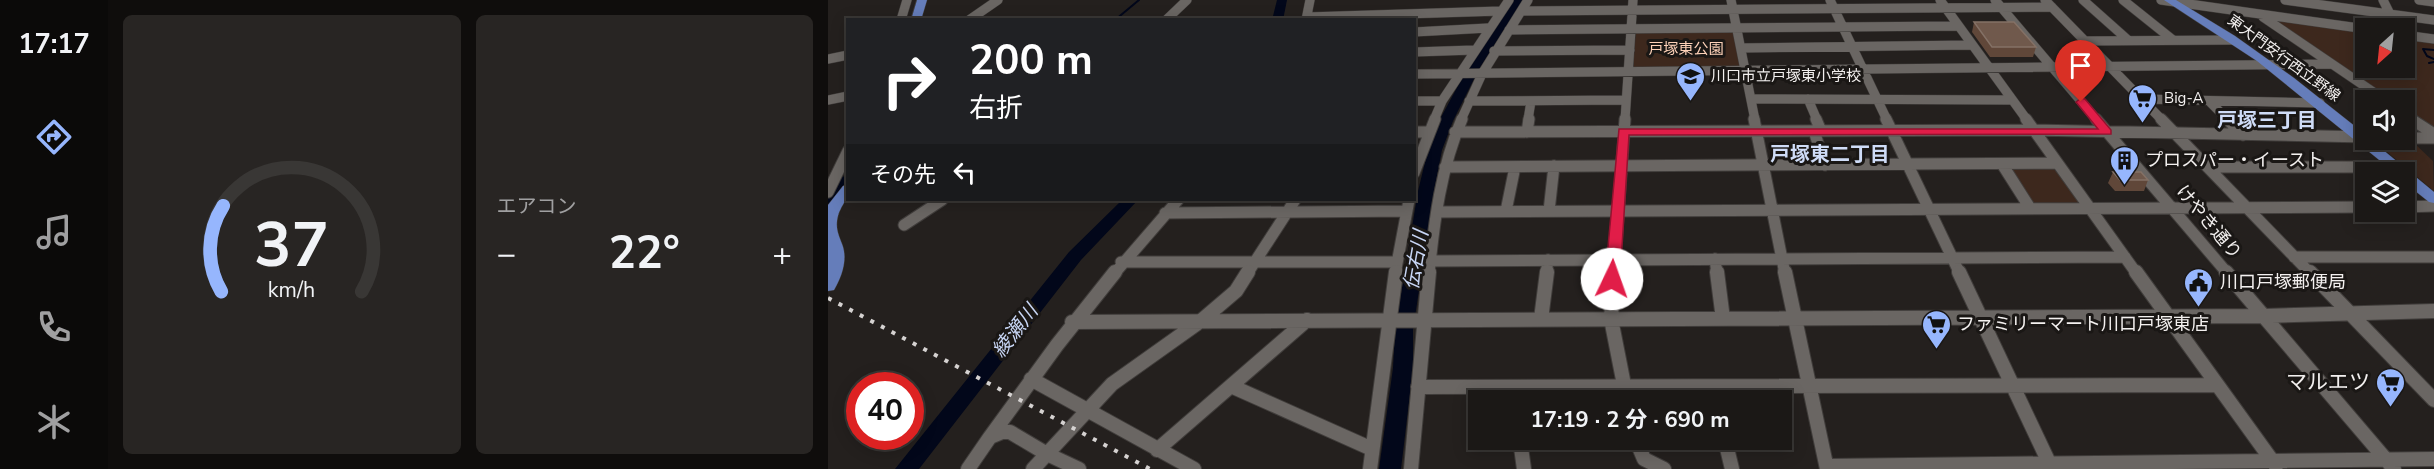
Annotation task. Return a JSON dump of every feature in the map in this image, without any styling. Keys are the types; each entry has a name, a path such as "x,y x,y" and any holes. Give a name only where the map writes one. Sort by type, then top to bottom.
{"main road":[{"path":"917,18 922,0"},
{"name":"東大門安行西立野線","path":"2167,1 2270,65 2355,131"},
{"name":"東大門安行西立野線","path":"2377,150 2390,162"},
{"path":"828,286 836,270 837,259 837,249 829,227 837,183"},
{"name":"東大門安行西立野線","path":"2415,183 2434,199"}],"street":[{"path":"902,18 907,0"},
{"path":"972,18 998,0"},
{"path":"1168,18 1187,0"},
{"path":"1310,0 1306,18 1501,11"},
{"path":"1416,166 1442,101 1462,74 1488,28 1509,0"},
{"path":"2083,0 2128,40"},
{"path":"2123,0 2173,40"},
{"path":"2285,0 2434,19"},
{"path":"2383,0 2389,12"},
{"path":"2419,0 2434,2"},
{"path":"2167,1 2355,27"},
{"path":"2301,1 2434,19"},
{"path":"2301,1 2309,21"},
{"path":"1832,4 2051,467"},
{"path":"1942,4 2275,465"},
{"name":"けやき通り","path":"1998,4 2390,464"},
{"path":"1411,469 1418,387 1419,320 1445,167 1455,132 1479,74 1525,5 2049,4 2349,314 2428,387 2434,400"},
{"path":"1625,390 1611,319 1613,259 1633,5"},
{"path":"1732,5 1794,319 1827,468 2390,464 2434,459"},
{"path":"2259,14 2370,90"},
{"path":"1509,30 1958,26"},
{"path":"1416,32 1488,28"},
{"path":"2415,36 2434,39"},
{"path":"2085,41 2232,40"},
{"path":"1741,48 1971,45"},
{"path":"1416,52 1474,50"},
{"path":"1494,51 1630,50"},
{"path":"828,59 846,55"},
{"path":"1416,74 2331,64"},
{"path":"828,100 846,96"},
{"path":"1751,99 2011,100"},
{"path":"1808,99 1825,165"},
{"path":"2142,99 2320,103"},
{"path":"1527,132 1531,100"},
{"path":"1469,101 1626,100"},
{"path":"1416,101 1442,101"},
{"path":"2209,101 2243,135"},
{"path":"2415,122 2434,136"},
{"path":"1455,132 2033,130 2355,137"},
{"path":"1416,132 1429,132"},
{"path":"2415,137 2434,136"},
{"path":"828,192 837,183 846,157"},
{"path":"1445,167 2057,163"},
{"path":"2002,164 2030,208"},
{"path":"1549,211 1554,166"},
{"path":"1506,212 1515,167"},
{"path":"2208,167 2355,170"},
{"path":"904,225 940,201"},
{"path":"968,469 1072,322 1121,262 1177,201"},
{"path":"1033,469 1112,384 1202,321 1236,291 1294,201"},
{"path":"1166,213 1287,213 1408,205 1397,262 1370,469"},
{"path":"2415,207 2434,206"},
{"path":"1437,212 2355,207"},
{"path":"1430,261 2125,256"},
{"path":"2295,257 2434,257"},
{"path":"1715,259 1723,319"},
{"path":"1541,320 1548,260"},
{"path":"1121,262 1397,262"},
{"path":"1072,322 2349,314 2381,319 2433,315"},
{"path":"1157,450 1307,320"},
{"path":"1031,379 1194,469"},
{"path":"1563,390 1624,385 1674,390"},
{"path":"1762,390 1810,386 2215,385"},
{"path":"1231,386 1372,449"},
{"path":"1418,387 1468,391"},
{"path":"990,437 1002,432 1010,432 1047,454 1079,469"},
{"path":"1521,450 1524,469"},
{"path":"1638,450 1643,459 1664,469"},
{"path":"1727,450 1732,469"}],"green space":[{"path":"2267,17 2355,29 2355,78"},
{"name":"戸塚東公園","path":"1734,30 1741,67 1633,68 1636,31"},
{"path":"2415,37 2434,40 2434,132 2415,119 2415,90 2373,90 2355,78 2415,78"},
{"path":"2415,144 2433,161 2434,191 2415,175 2415,162 2399,162 2386,151 2415,150"},
{"path":"2010,166 2052,166 2082,203 2081,206 2030,205"}],"building":[{"path":"1974,22 2014,22 2036,47 1992,47"},
{"path":"2113,172 2141,172 2148,180 2120,180"}],"waterway":[{"path":"1117,18 1139,0"},
{"name":"綾瀬川","path":"1278,18 1282,0"},
{"name":"伝右川","path":"1390,469 1403,368 1404,330 1426,191 1435,150 1446,121 1473,69 1518,0"},
{"path":"2434,50 2423,49 2427,56 2434,59"},
{"path":"2429,63 2434,62"},
{"path":"828,199 842,181"},
{"name":"綾瀬川","path":"906,469 1075,256 1129,201"}],"railway":[{"path":"828,298 1150,469"}],"place":[{"name":"川口市立戸塚東小学校","path":"1690,102"},
{"name":"Big-A","path":"2143,124"},
{"name":"プロスパー・イースト","path":"2124,186"},
{"name":"川口戸塚郵便局","path":"2199,308"},
{"name":"ファミリーマート川口戸塚東店","path":"1936,350"},
{"name":"マルエツ","path":"2391,408"}],"district":[{"name":"戸塚三丁目","path":"2267,120"},
{"name":"戸塚東二丁目","path":"1830,154"}],"route":[{"path":"1612,279 1623,131 2033,130 2107,132 2081,102"}]}
